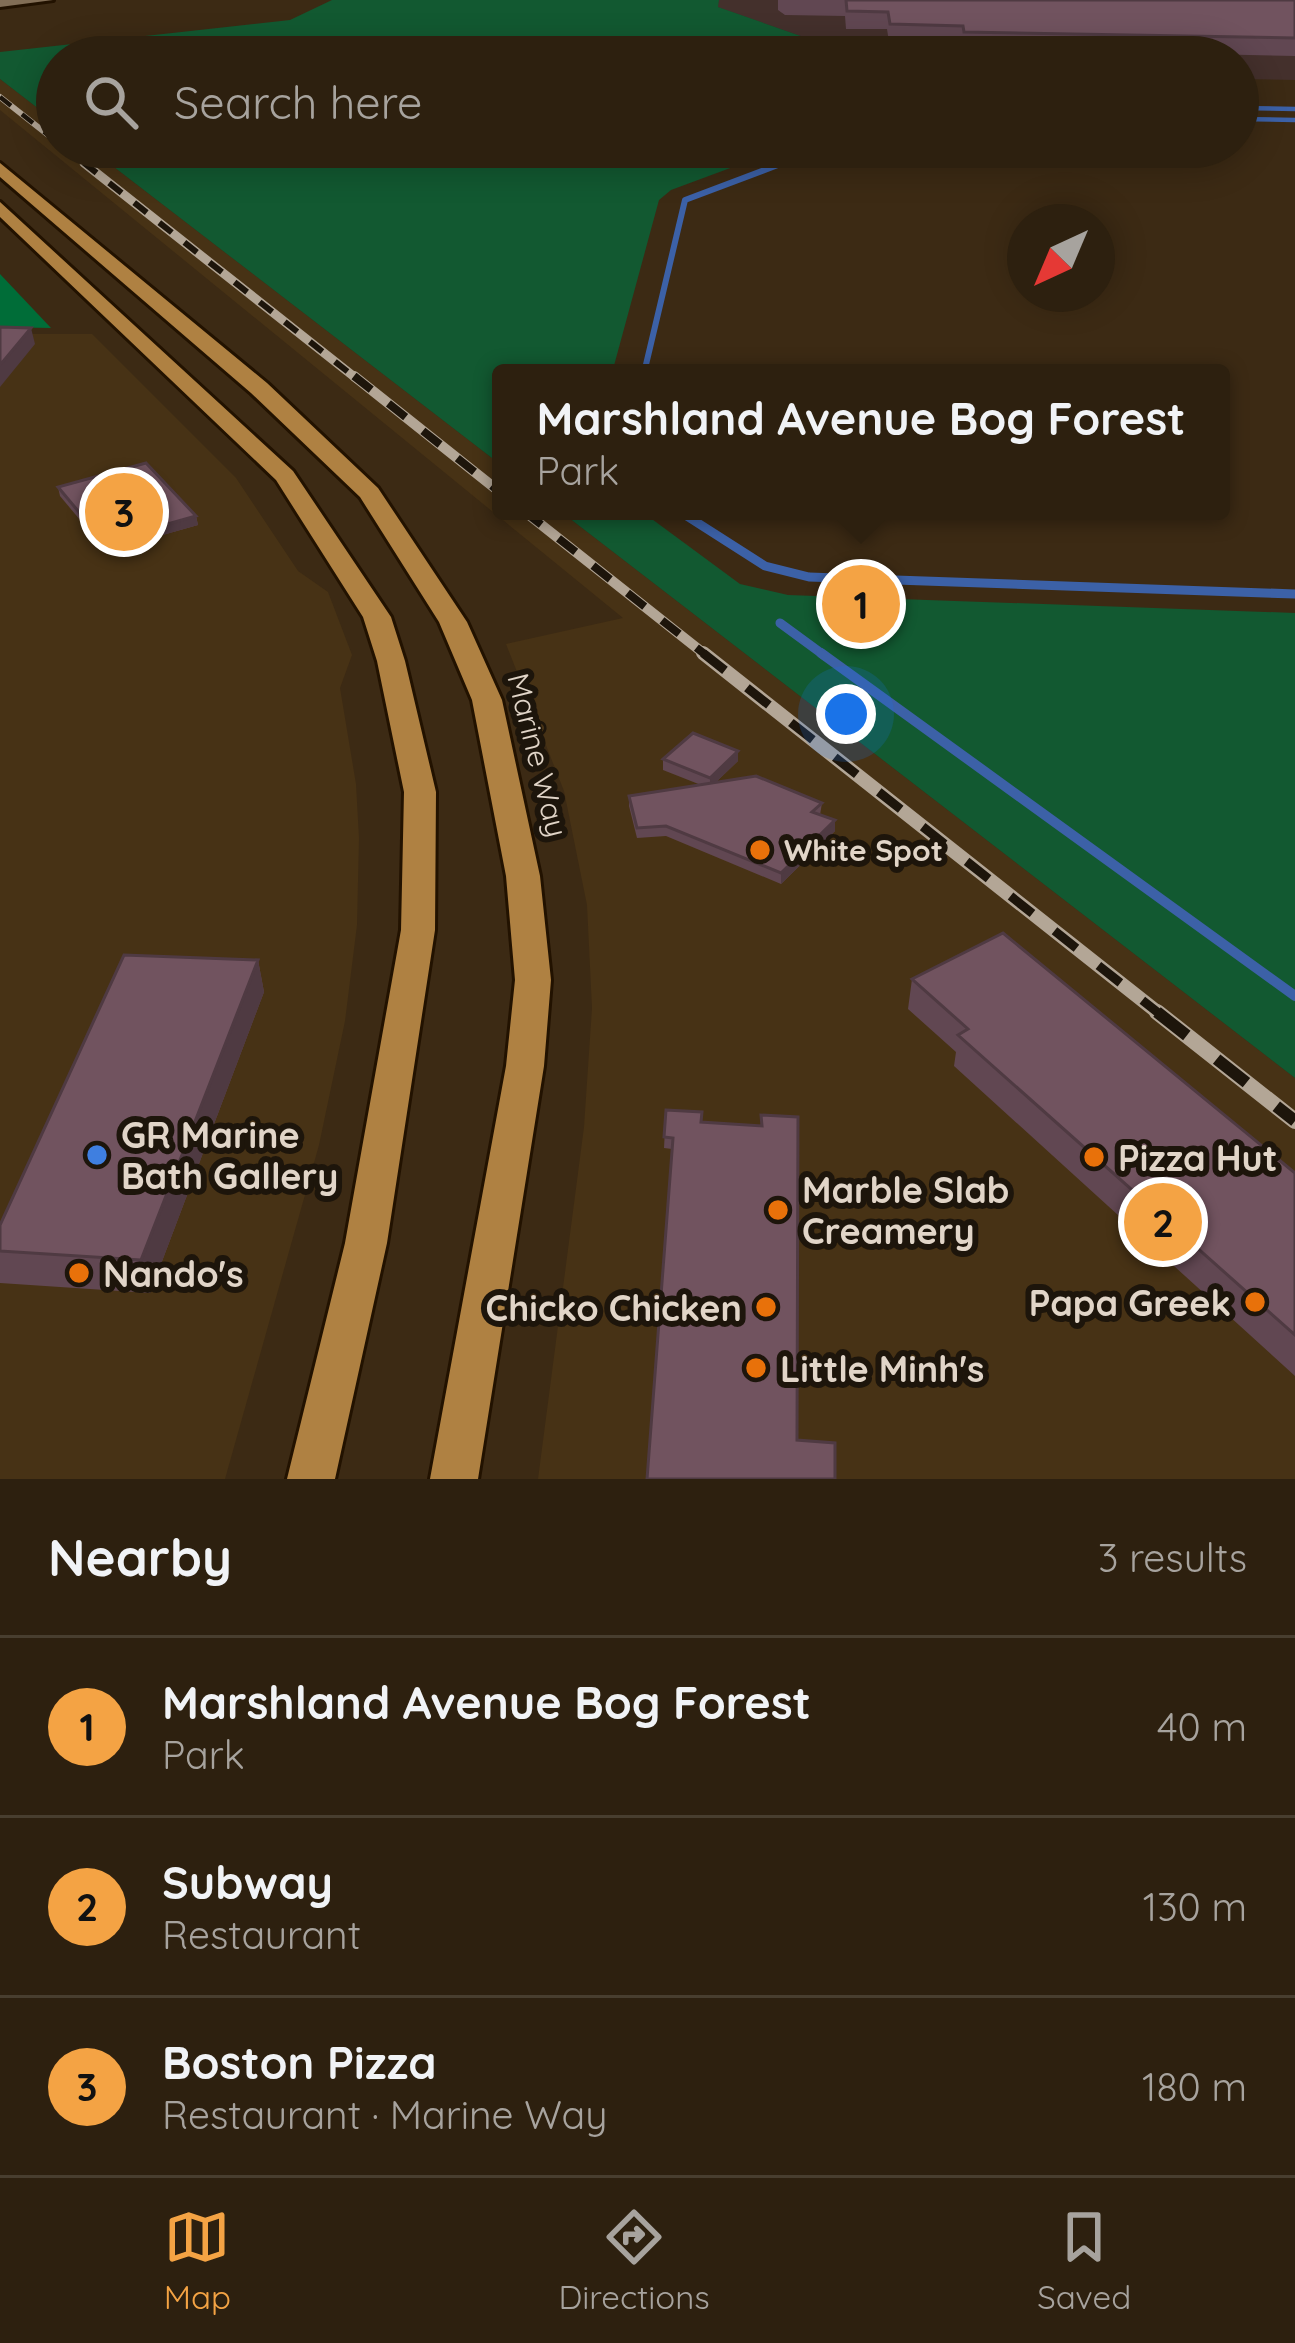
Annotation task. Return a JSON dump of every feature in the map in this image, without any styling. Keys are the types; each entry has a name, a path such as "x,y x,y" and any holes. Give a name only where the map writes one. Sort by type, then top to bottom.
{"main road":[{"name":"Marine Way","path":"0,168 259,388 369,493 442,603 487,700 523,876 532,980 525,1066 454,1479"},
{"path":"0,207 285,476 377,616 391,661 420,792 418,930 366,1243 311,1479"}],"street":[{"path":"0,3 47,0"}],"shaded area":[{"path":"719,0 1295,0 1295,80 1259,79 1259,36 801,36 717,7"},
{"path":"0,79 36,107 36,139 0,110"},
{"path":"71,168 115,168 492,458 492,511"},
{"path":"0,334 92,334 236,478 298,571 328,592 352,655 340,688 356,784 359,838 357,925 345,1021 319,1145 225,1479 0,1479"},
{"path":"503,520 572,520 1295,1078 1295,1479 538,1479 584,1127 592,1008 587,905 564,791 506,644 623,618"}],"green space":[{"path":"332,0 719,0 718,7 801,36 145,36 290,20"},
{"path":"36,48 36,107 0,79 0,52"},
{"path":"115,168 730,168 671,190 659,200 614,364 492,364 492,458"},
{"path":"0,274 51,328 0,327"},
{"path":"572,520 653,520 740,584 788,595 1295,613 1295,1078"}],"building":[{"path":"846,0 1295,0 1295,38 964,32 963,26 890,24 888,12 847,11"},
{"path":"0,327 31,328 0,365"},
{"path":"146,463 196,516 104,542 58,487"},
{"path":"693,733 738,751 710,778 663,759"},
{"path":"756,776 822,803 812,812 835,820 781,873 666,826 637,828 629,796"},
{"path":"1003,933 1295,1173 1295,1335 958,1035 968,1029 912,979"},
{"path":"124,955 258,960 141,1260 0,1251 0,1225"},
{"path":"666,1110 702,1112 701,1122 762,1126 761,1115 798,1117 797,1440 835,1443 835,1479 647,1479 673,1138 664,1137"}],"waterway":[{"path":"1259,108 1295,109"},
{"path":"1259,119 1295,120"},
{"path":"646,364 685,200 770,168"},
{"path":"693,520 765,566 809,577 1295,594"},
{"path":"780,623 825,656"},
{"path":"821,653 1295,996"}],"railway":[{"path":"0,97 36,125"},
{"path":"90,168 357,379"},
{"path":"354,376 492,486"},
{"path":"535,520 707,656"},
{"path":"703,653 1161,1015"},
{"path":"1157,1012 1295,1121"}],"place":[{"name":"Boston Pizza","path":"124,512"},
{"name":"Marshland Avenue Bog Forest","path":"861,604"},
{"name":"White Spot","path":"760,850"},
{"name":"GR Marine Bath Gallery","path":"97,1155"},
{"name":"Pizza Hut","path":"1094,1157"},
{"name":"Marble Slab Creamery","path":"778,1210"},
{"name":"Subway","path":"1163,1222"},
{"name":"Nando's","path":"79,1273"},
{"name":"Papa Greek","path":"1255,1302"},
{"name":"Chicko Chicken","path":"766,1307"},
{"name":"Little Minh's","path":"756,1368"}]}
